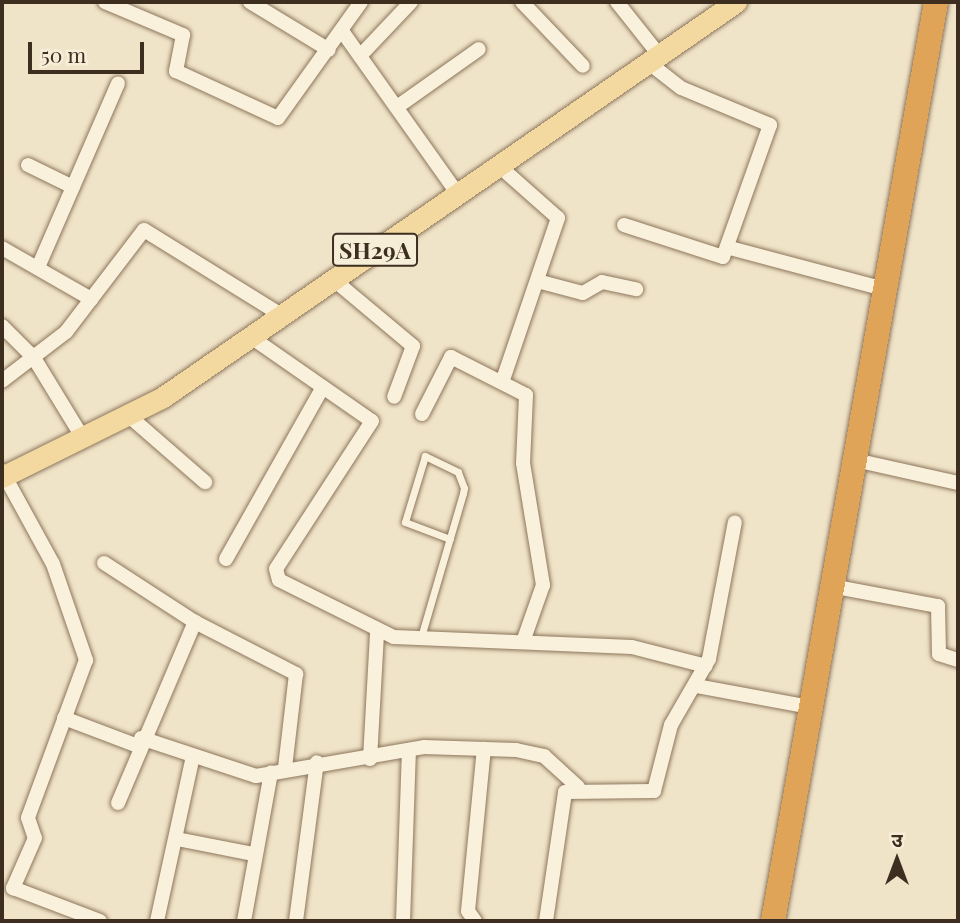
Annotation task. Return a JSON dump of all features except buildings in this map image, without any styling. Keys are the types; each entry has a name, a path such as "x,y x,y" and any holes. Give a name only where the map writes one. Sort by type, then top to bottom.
{"highway":[{"path":"773,921 936,2"}],"main road":[{"name":"SH29A","path":"3,475 83,440 129,416 251,337 736,2"}],"street":[{"path":"105,2 183,35 176,71 278,118 361,2"},
{"path":"250,2 329,50"},
{"path":"360,56 411,2"},
{"path":"522,2 583,66"},
{"path":"617,2 655,60 681,88 770,122 730,248 712,258 624,225"},
{"path":"342,31 457,193"},
{"path":"397,107 479,49"},
{"path":"39,265 118,83"},
{"path":"28,165 73,187"},
{"path":"498,165 558,216 541,282 523,313 503,380"},
{"path":"2,381 34,358 92,299 137,235 148,230 281,316"},
{"path":"2,248 39,265 92,299"},
{"path":"730,248 884,289"},
{"path":"334,280 413,346 394,397"},
{"path":"541,282 580,293 602,282 636,289"},
{"path":"2,326 34,358 83,440"},
{"path":"251,337 371,424 275,576 377,632 421,638 524,639 646,649 706,666"},
{"path":"422,414 451,357 503,380 526,399 523,463 543,581 524,639"},
{"path":"226,559 323,387"},
{"path":"129,416 205,482"},
{"path":"855,460 958,483"},
{"path":"3,475 53,564 79,629 85,670 27,818 35,838 13,888 100,921"},
{"path":"64,718 140,742 193,755 250,775 317,762 370,759 409,751 484,749 544,756 578,787 652,793 671,724 706,666 735,522"},
{"path":"104,563 195,622 296,674 278,770 253,854 244,921"},
{"path":"831,586 938,606 939,654 958,660"},
{"path":"118,803 140,742 195,622"},
{"path":"370,759 377,632"},
{"path":"696,686 809,707"},
{"path":"475,921 468,911 484,749"},
{"path":"403,921 409,751"},
{"path":"157,921 177,839 193,755"},
{"path":"296,921 317,762"},
{"path":"547,921 564,797 578,787"},
{"path":"177,839 253,854"}],"lane":[{"path":"421,638 450,539 463,479 425,456 405,522 450,539"}]}
